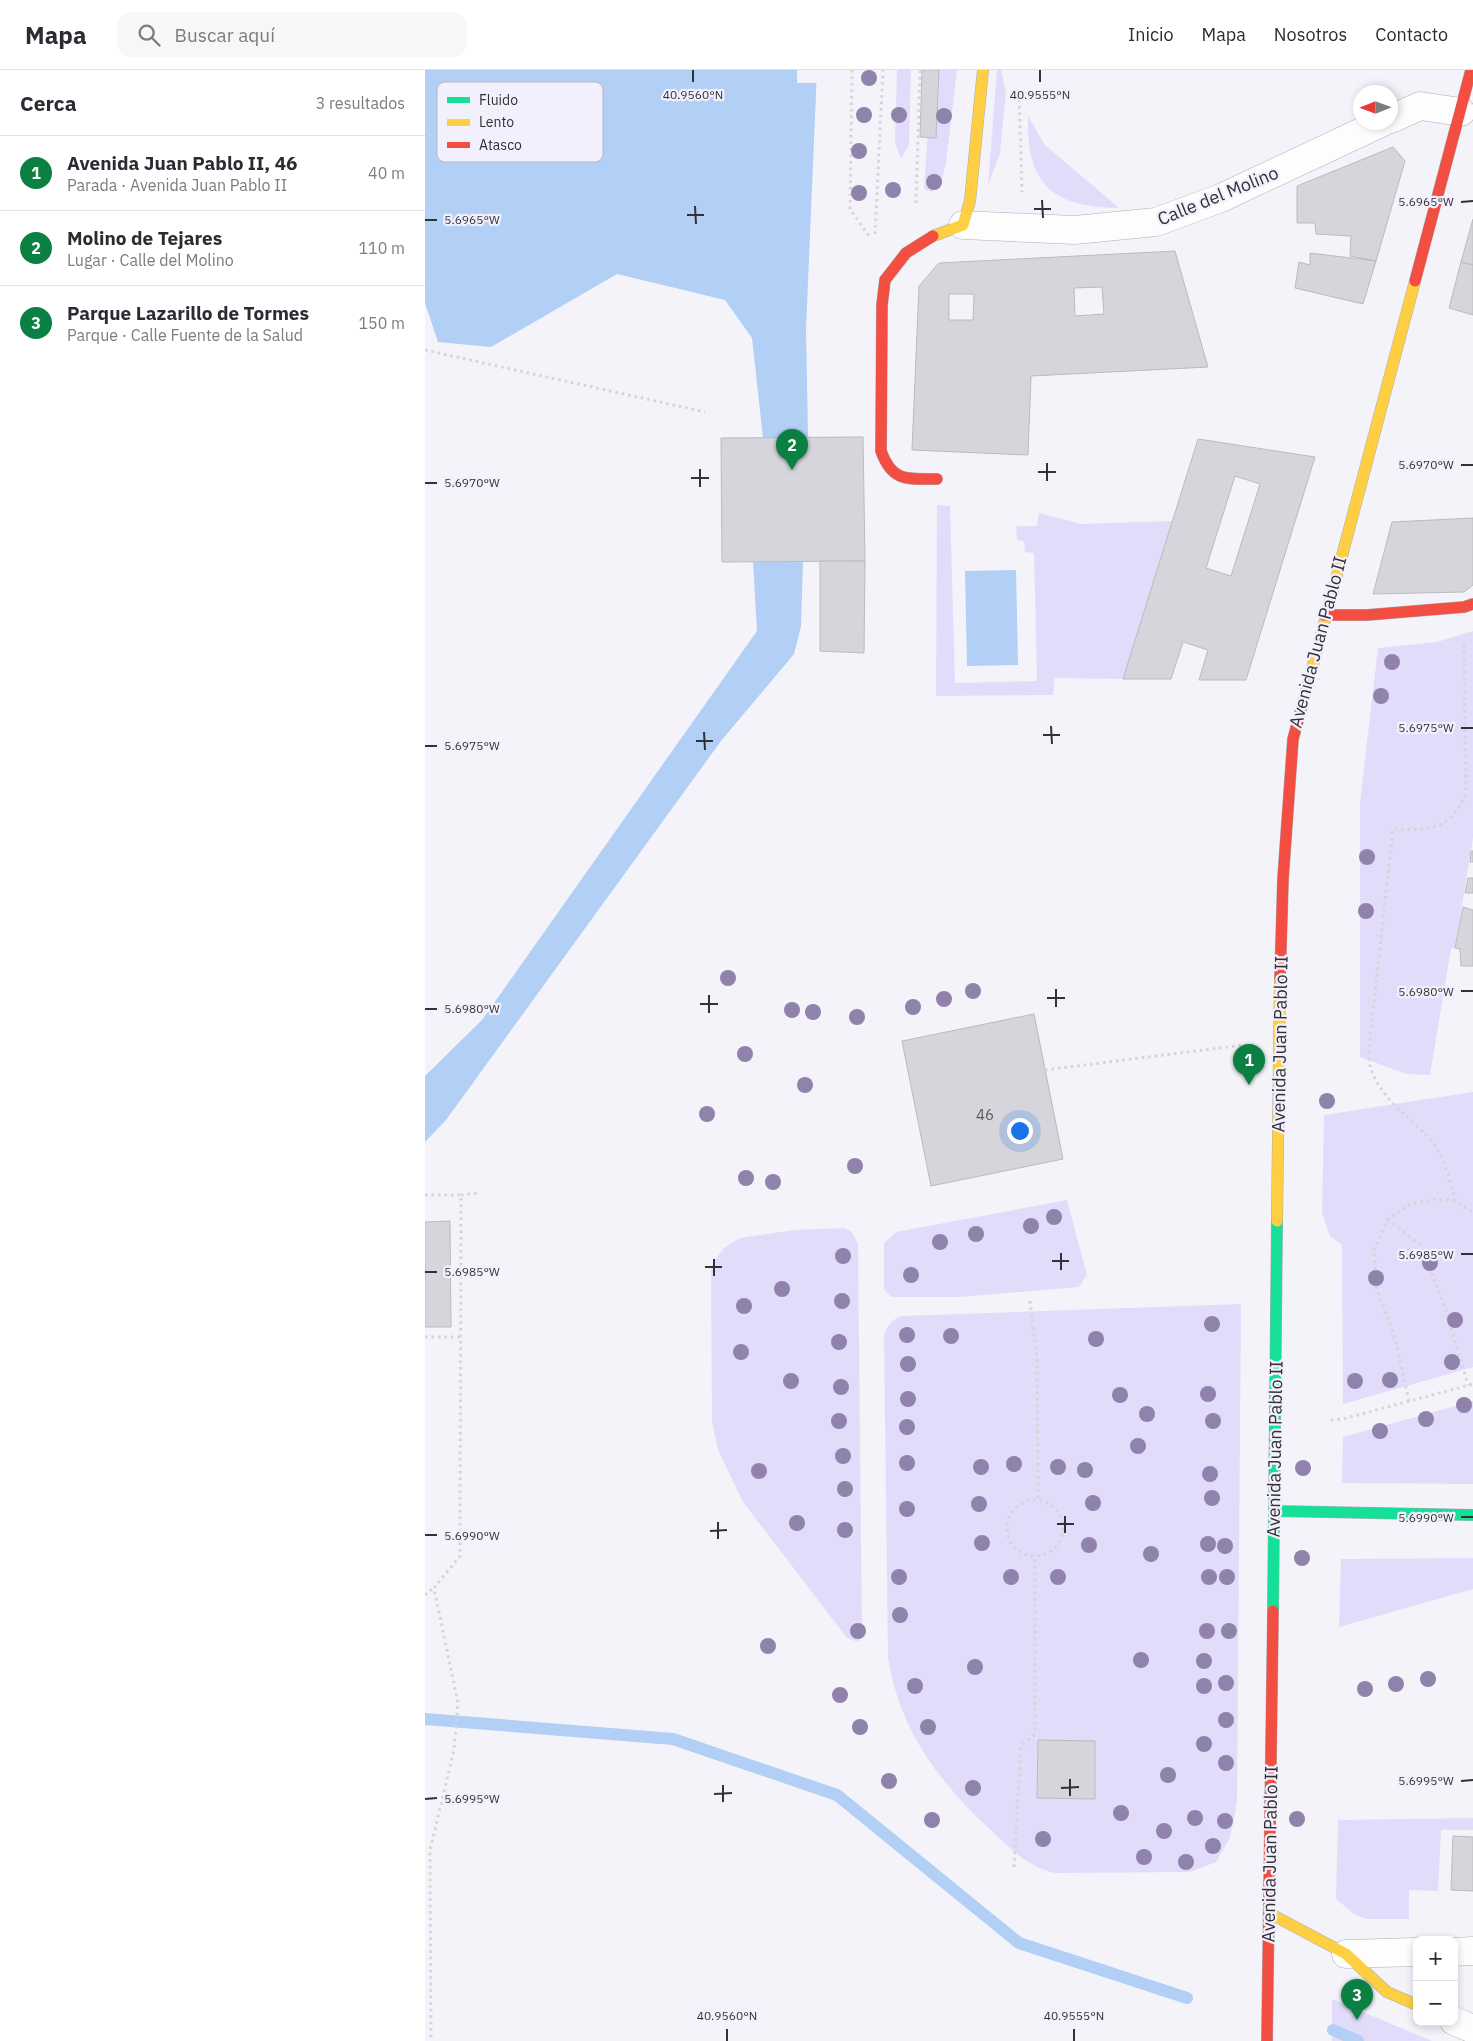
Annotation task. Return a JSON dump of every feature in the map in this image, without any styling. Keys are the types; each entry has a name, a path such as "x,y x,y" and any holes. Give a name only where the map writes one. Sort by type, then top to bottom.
{"main road":[{"path":"963,225 970,201 983,70"},
{"name":"Avenida Juan Pablo II","path":"1267,2041 1279,1092 1285,822 1293,739 1324,615 1471,70"},
{"name":"Calle del Molino","path":"937,479 904,479 887,468 881,451 882,305 885,280 906,254 915,246 933,236 963,225"},
{"path":"1324,615 1367,615 1465,607 1473,604"},
{"path":"1275,1511 1473,1516"},
{"path":"1269,1913 1346,1954 1387,1992 1413,2003"}],"street":[{"path":"1398,116 1420,106 1461,112"},
{"name":"Calle del Molino","path":"963,225 1075,230 1156,222 1221,198 1366,130"},
{"path":"1458,1952 1473,1951"},
{"path":"1346,1954 1413,1952"},
{"path":"1458,2023 1473,2029"}],"path":[{"path":"852,70 850,209 874,244 883,70"},
{"path":"915,246 920,70"},
{"path":"1019,85 1023,228"},
{"path":"425,350 705,412"},
{"path":"1456,1201 1448,1174 1433,1144 1391,1103 1380,1086 1371,1068 1370,1038 1393,829 1425,831 1446,822 1458,811 1466,794 1463,636"},
{"path":"1045,1070 1251,1044"},
{"path":"425,1196 480,1194"},
{"path":"425,1595 434,1588 460,1556 461,1195"},
{"path":"1409,1401 1395,1338 1376,1287 1374,1249 1388,1219 1410,1204 1437,1199 1456,1201 1473,1213"},
{"path":"1388,1219 1420,1245 1444,1304 1468,1385"},
{"path":"1030,1301 1037,1358 1038,1498"},
{"path":"425,1337 461,1338"},
{"path":"1331,1420 1343,1419 1473,1384"},
{"path":"1038,1498 1055,1506 1064,1520 1063,1538 1052,1552 1035,1557 1017,1551 1007,1535 1008,1517 1020,1502 1038,1498"},
{"path":"1014,1867 1021,1746 1035,1734 1035,1557"},
{"path":"431,2041 430,1850 453,1750 458,1703 434,1588"}],"shaded area":[{"path":"897,70 911,70 909,145 901,158 895,143"},
{"path":"932,70 957,70 946,163 942,180 932,192 924,189"},
{"path":"997,70 1001,70 1006,92 1000,153 988,186"},
{"path":"1028,116 1045,145 1119,208 1096,207 1076,203 1060,196 1048,187 1038,175 1032,159"},
{"path":"937,505 950,506 955,683 1037,681 1034,553 1025,552 1024,541 1017,540 1016,526 1037,526 1039,513 1081,524 1173,521 1123,679 1055,678 1053,695 936,696"},
{"path":"1473,631 1473,838 1455,948 1451,948 1430,1075 1406,1074 1360,1057 1360,802 1378,648 1437,642"},
{"path":"1473,1092 1473,1367 1343,1404 1342,1245 1330,1236 1322,1213 1324,1115"},
{"path":"1067,1200 1087,1275 1079,1287 959,1297 891,1297 884,1289 884,1243 896,1232"},
{"path":"844,1228 851,1231 858,1244 862,1637 858,1642 847,1638 743,1502 718,1450 712,1422 711,1270 713,1263 724,1248 740,1238 794,1230"},
{"path":"1241,1304 1237,1802 1230,1838 1216,1862 1190,1872 1055,1873 1037,1867 1022,1858 1008,1846 975,1815 940,1776 912,1733 894,1684 888,1657 885,1332 893,1321 902,1316"},
{"path":"1473,1401 1473,1484 1342,1483 1343,1437"},
{"path":"1473,1558 1473,1589 1339,1627 1341,1559"},
{"path":"1473,1818 1473,1830 1441,1830 1438,1891 1409,1890 1409,1919 1367,1919 1354,1914 1336,1899 1338,1820"},
{"path":"1332,1999 1432,2041 1332,2041"}],"water":[{"path":"425,70 817,70 806,329 808,437 763,438 752,338 725,300 617,274 491,347 438,342 425,303"},
{"path":"753,562 803,562 801,626 794,654 721,741 446,1120 425,1142 425,1076 482,1020 757,631"},
{"path":"1016,570 1018,665 967,666 965,571"}],"pier":[{"path":"797,70 818,70 817,83 797,83"}],"building":[{"path":"922,70 939,70 936,138 920,137"},
{"path":"1393,147 1405,161 1376,261 1350,256 1351,236 1316,234 1315,223 1297,223 1297,186"},
{"path":"1473,219 1473,265 1461,262"},
{"path":"1175,251 1208,367 1031,376 1028,455 912,450 919,286 939,263","holes":["1102,287 1104,314 1075,316 1074,288","949,294 974,294 973,320 949,320"]},
{"path":"1310,253 1376,261 1363,304 1295,288 1299,262 1310,265"},
{"path":"1461,262 1473,265 1473,315 1449,308"},
{"path":"863,437 865,561 722,562 721,438"},
{"path":"1198,439 1315,457 1246,680 1199,680 1208,650 1183,642 1171,679 1123,679","holes":["1235,476 1260,484 1231,576 1206,568"]},
{"path":"1473,518 1473,585 1464,592 1373,594 1392,522"},
{"path":"820,561 865,561 864,653 820,651"},
{"path":"1471,851 1473,851 1473,862 1470,862"},
{"path":"1468,878 1473,878 1473,893 1465,893"},
{"path":"1463,907 1473,910 1473,966 1461,966 1460,949 1455,948"},
{"path":"1034,1014 1063,1159 931,1186 902,1041"},
{"path":"450,1221 451,1327 425,1327 425,1222"},
{"path":"1038,1740 1095,1741 1095,1799 1037,1798"},
{"path":"1453,1836 1473,1837 1473,1891 1451,1890"}],"waterway":[{"path":"425,1719 673,1739 837,1795 1019,1943 1187,1998"},
{"path":"1333,2030 1358,2041"}],"traffic: fast":[{"path":"1273,1611 1277,1221"},
{"path":"1275,1511 1473,1515"}],"traffic: slow":[{"path":"933,236 963,225 970,201 983,70"},
{"path":"1309,680 1415,281"},
{"path":"1277,1221 1280,979"},
{"path":"1269,1913 1346,1954 1387,1992 1413,2003"}],"traffic: jam":[{"path":"1415,281 1471,70"},
{"path":"933,236 906,253 885,280 882,305 881,451 890,468 902,477 937,479"},
{"path":"1324,615 1367,615 1464,607 1473,604"},
{"path":"1280,979 1283,879 1293,739 1309,680"},
{"path":"1267,2041 1273,1611"}],"place":[{"name":"Molino de Tejares","path":"792,470"},
{"name":"Avenida Juan Pablo II, 46","path":"1249,1085"},
{"name":"Parque Lazarillo de Tormes","path":"1357,2020"}]}
